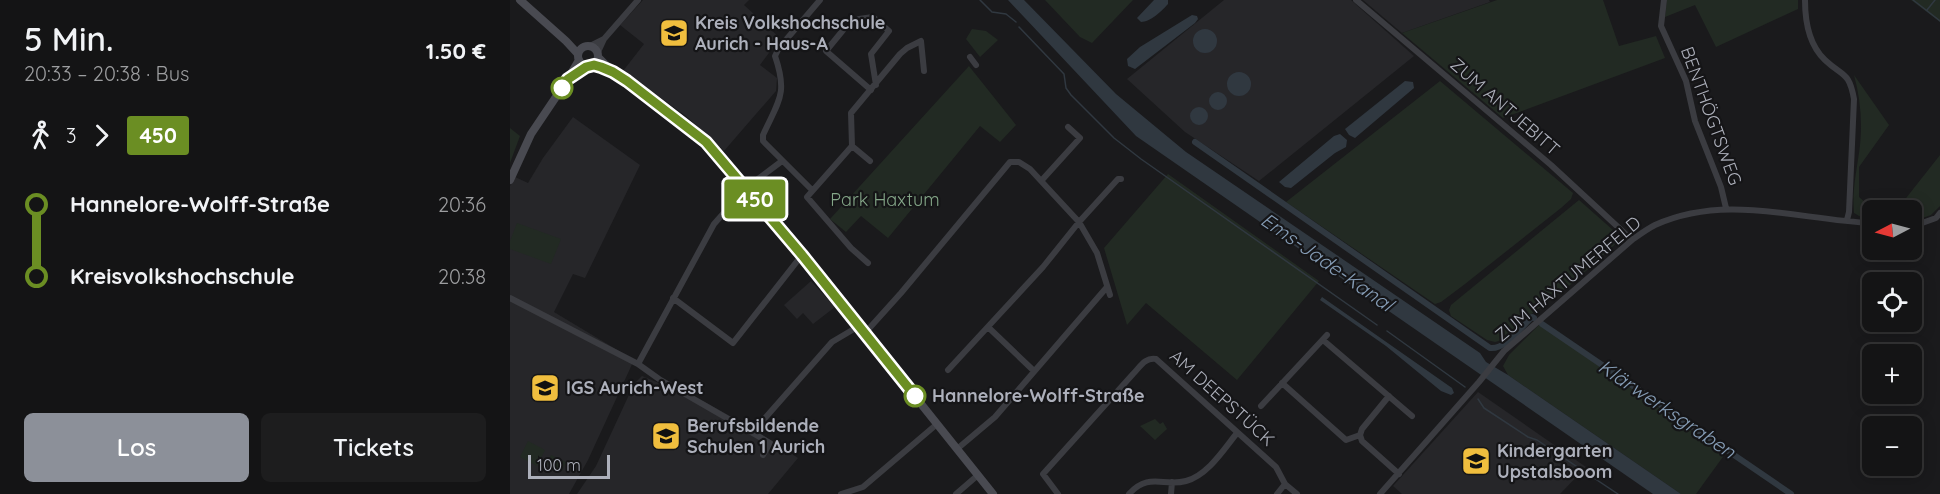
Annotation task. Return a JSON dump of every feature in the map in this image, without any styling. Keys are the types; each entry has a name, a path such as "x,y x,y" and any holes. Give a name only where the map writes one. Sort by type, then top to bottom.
{"main road":[{"path":"520,0 566,41 613,72 706,142 802,255 993,494"},
{"path":"510,180 531,134 568,79 588,56"}],"street":[{"path":"588,56 638,0"},
{"path":"812,190 763,141 763,135 781,95 782,75 775,56 779,48 820,0"},
{"name":"ZUM ANTJEBITT","path":"1356,0 1551,165 1632,240"},
{"name":"BENTHÖGTSWEG","path":"1664,0 1661,26 1686,81 1695,121 1721,187 1726,208"},
{"path":"1805,0 1809,33 1814,48 1826,61 1846,75 1852,86 1854,99 1847,220"},
{"path":"859,19 873,17 889,31 871,54 873,87"},
{"path":"844,29 826,51 873,87"},
{"path":"868,263 851,248 807,197 852,146 850,113 900,54 921,41 924,71"},
{"path":"970,57 976,65"},
{"path":"1042,180 1080,138 1068,127"},
{"path":"852,146 870,161"},
{"path":"638,364 714,224 746,188 782,160"},
{"path":"758,426 832,342 862,330 901,293 1010,162 1019,162 1042,180 1079,222 1097,253 1110,295"},
{"path":"948,370 1043,267 1079,222 1118,179 1121,179"},
{"name":"ZUM HAXTUMERFELD","path":"1380,494 1517,338 1632,240 1654,225 1684,215 1726,208 1862,222"},
{"path":"1922,223 1936,218 1940,213"},
{"path":"674,298 734,343 802,255"},
{"path":"957,449 995,417 1107,286"},
{"path":"510,298 638,364 659,379 770,443 763,455"},
{"path":"988,327 1034,371"},
{"path":"1261,406 1325,337 1412,416"},
{"name":"AM DEEPSTÜCK","path":"1058,494 1043,474 1149,358 1155,359 1276,466 1285,484 1297,494"},
{"path":"1282,383 1346,440 1360,435"},
{"path":"1389,396 1362,429 1360,435 1362,441 1399,474"},
{"path":"841,494 867,483 937,424"},
{"path":"1129,494 1146,481 1186,481 1199,475 1237,433"},
{"path":"956,494 978,475"},
{"path":"1171,494 1172,482"},
{"path":"1277,494 1285,484"}],"shaded area":[{"path":"643,0 749,0 744,5 780,38 760,65 777,78 776,91 724,151 686,116 623,71 644,44 620,25"},
{"path":"1224,0 1351,0 1414,56 1259,181 1185,132 1127,79"},
{"path":"1363,0 1489,0 1490,2 1402,33"},
{"path":"573,117 640,165 585,278 573,274 554,312 634,360 588,460 569,494 510,494 510,186 515,177 528,183"},
{"path":"811,281 835,307 813,324 803,313 797,319 784,305"},
{"path":"642,376 705,402 755,430 798,458 768,494 577,494 596,466 634,384"},
{"path":"1478,392 1586,467 1560,494 1402,494 1393,486"}],"green space":[{"path":"1045,0 1133,0 1092,43 1080,37"},
{"path":"1497,0 1603,0 1619,46 1656,36 1665,58 1503,118 1402,33"},
{"path":"1667,0 1798,0 1798,9 1716,47 1695,5 1665,17"},
{"path":"1911,0 1940,0 1940,22"},
{"path":"972,29 986,31 998,40 980,57 966,39"},
{"name":"Park Haxtum","path":"969,66 1016,125 1000,142 980,126 888,238 861,216 846,232 830,219"},
{"path":"1854,75 1889,125 1859,167 1859,197 1862,200 1861,217 1854,213 1861,123"},
{"path":"1440,81 1573,193 1571,199 1561,208 1465,284 1435,304 1286,202"},
{"path":"510,128 520,136 510,163"},
{"path":"1940,155 1940,206 1931,215 1922,218 1922,200 1905,200"},
{"path":"1168,174 1319,281 1237,380 1146,303 1127,325 1104,248"},
{"path":"1579,200 1622,238 1574,282 1530,315 1502,340 1495,342 1487,340 1451,316 1449,310 1451,305"},
{"path":"517,223 561,239 551,264 510,249 510,241"},
{"path":"1539,325 1725,454 1696,494 1681,494 1508,375 1503,366 1509,355"},
{"path":"1155,419 1160,424 1163,422 1167,429 1155,440 1140,426"},
{"path":"528,441 545,450 537,466 520,457"},
{"path":"551,455 566,462 562,471 547,464"}],"water":[{"name":"Ems-Jade-Kanal","path":"1008,0 1024,0 1116,94 1186,152 1480,353 1486,362 1681,494 1653,494 1136,136"},
{"path":"1154,0 1168,0 1168,4 1152,18 1141,22 1137,18"},
{"path":"1192,15 1197,16 1195,23 1135,69 1128,66 1127,59 1140,47"},
{"path":"1205,29 1214,32 1217,41 1214,50 1205,53 1196,50 1193,41 1196,32"},
{"path":"1239,72 1247,76 1251,84 1247,92 1239,96 1231,92 1227,84 1231,76"},
{"path":"1405,81 1413,82 1414,88 1355,138 1349,135 1345,129"},
{"path":"1218,92 1224,95 1227,101 1224,107 1218,110 1212,107 1209,101 1212,95"},
{"path":"1199,107 1205,110 1208,116 1205,122 1199,125 1193,122 1190,116 1193,110"},
{"path":"1340,134 1347,140 1346,147 1291,188 1279,182 1334,136"},
{"path":"1322,297 1452,388 1454,393 1451,395 1441,391 1386,346 1320,300"}],"waterway":[{"path":"980,0 992,12 1006,14 1016,22"},
{"path":"1913,0 1940,21"},
{"path":"1927,10 1935,0"},
{"path":"1019,27 1064,74 1066,88 1071,95 1114,138 1377,325"},
{"name":"Klärwerksgraben","path":"1195,142 1490,348 1496,348 1507,342 1532,317 1534,318"},
{"name":"Klärwerksgraben","path":"1542,324 1791,494"},
{"path":"1387,331 1465,387"},
{"path":"1478,399 1484,408 1618,494"}],"bus line":[{"name":"450","path":"562,88 568,79 586,67 594,65 601,67 627,81 706,142 802,255 915,396"}],"place":[{"name":"Kreis Volkshochschule Aurich - Haus-A","path":"674,33"},
{"name":"IGS Aurich-West","path":"545,388"},
{"name":"Hannelore-Wolff-Straße","path":"915,396"},
{"name":"Berufsbildende Schulen 1 Aurich","path":"666,436"},
{"name":"Kindergarten Upstalsboom","path":"1476,461"}]}
